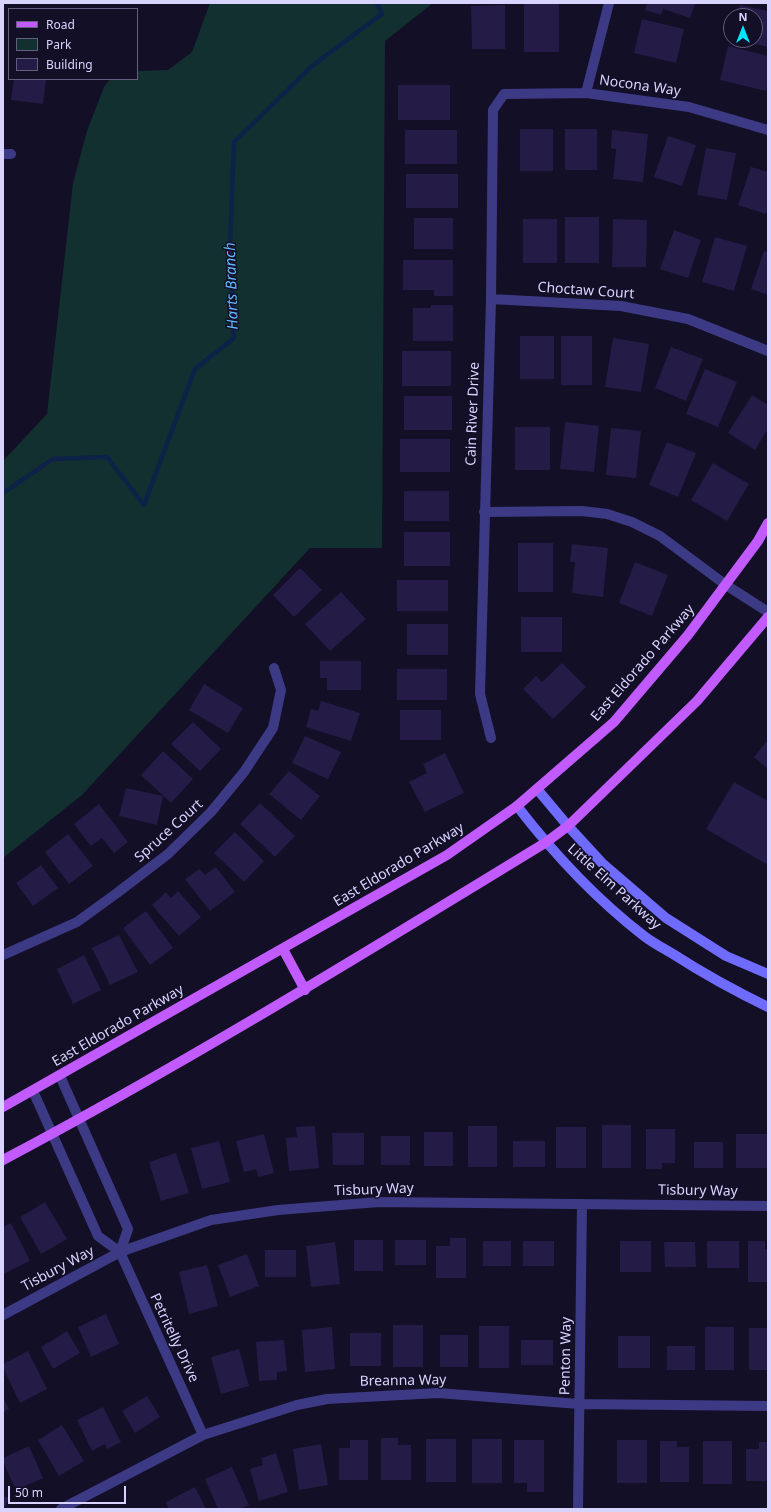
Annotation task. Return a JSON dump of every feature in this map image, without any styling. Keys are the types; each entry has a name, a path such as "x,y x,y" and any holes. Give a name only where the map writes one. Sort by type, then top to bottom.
{"main road":[{"name":"East Eldorado Parkway","path":"3,1107 447,855 517,806 614,722 688,635 758,541 768,523"},
{"path":"3,1160 79,1119 305,990 545,843 568,826 697,701 768,617"},
{"name":"Little Elm Parkway","path":"537,789 602,863 666,918 726,956 768,974"},
{"name":"Little Elm Parkway","path":"517,806 545,843 588,887 645,937 708,976 768,1007"},
{"path":"283,949 305,990"}],"street":[{"path":"586,93 609,3"},
{"name":"Nocona Way","path":"504,94 586,93 689,107 768,130"},
{"name":"Cain River Drive","path":"491,738 480,694 491,299 493,110 504,94"},
{"name":"Choctaw Court","path":"491,299 621,306 688,319 768,351"},
{"path":"484,512 582,511 608,514 632,522 660,536 726,585 768,612"},
{"name":"Spruce Court","path":"3,955 77,922 168,854 211,812 244,772 273,728 281,690 274,668"},
{"path":"60,1076 128,1229 120,1252"},
{"name":"Petritelly Drive","path":"33,1091 98,1236 120,1252 204,1435"},
{"name":"Tisbury Way","path":"3,1315 120,1252 211,1220 278,1210 379,1202 768,1206"},
{"name":"Penton Way","path":"578,1509 582,1204"},
{"name":"Breanna Way","path":"61,1509 204,1435 297,1405 327,1399 360,1396 438,1393 579,1404 768,1406"}],"green space":[{"path":"210,3 433,3 385,41 382,548 310,548 82,795 3,858 3,461 47,414 73,183 87,131 104,87 109,80 138,80 138,71 168,70 192,52"}],"building":[{"path":"647,3 695,3 690,18 663,9 661,15 645,10"},
{"path":"524,4 559,4 559,52 524,52"},
{"path":"505,5 505,49 472,49 471,6"},
{"path":"740,5 754,8 739,8"},
{"path":"763,10 768,11 768,47 763,46"},
{"path":"642,19 684,29 676,63 634,53"},
{"path":"728,48 736,48 768,56 768,83 766,91 720,80"},
{"path":"14,80 46,80 43,104 11,100"},
{"path":"398,85 450,85 450,120 398,120"},
{"path":"520,129 553,129 553,171 520,171"},
{"path":"565,129 597,129 597,170 565,170"},
{"path":"405,130 457,130 457,164 405,164"},
{"path":"612,130 648,134 643,182 613,179 616,149 611,148"},
{"path":"668,136 696,145 682,186 654,177"},
{"path":"706,148 736,153 727,200 697,195"},
{"path":"751,167 768,172 768,208 766,214 738,205"},
{"path":"406,174 458,174 458,208 406,208"},
{"path":"565,217 599,217 599,263 565,263"},
{"path":"414,218 453,218 453,249 414,249"},
{"path":"523,219 557,219 557,263 523,263"},
{"path":"613,219 647,220 646,267 612,267"},
{"path":"674,230 701,240 688,278 660,269"},
{"path":"715,237 747,246 734,291 702,282"},
{"path":"764,251 768,252 768,295 751,289"},
{"path":"403,260 453,260 453,296 434,296 434,290 403,290"},
{"path":"431,305 453,305 453,341 413,341 413,308 431,308"},
{"path":"520,336 554,336 554,379 520,379"},
{"path":"561,336 592,336 592,385 561,385"},
{"path":"613,338 649,344 641,392 605,387"},
{"path":"671,347 703,359 686,401 655,388"},
{"path":"402,351 451,351 451,386 402,386"},
{"path":"705,369 737,382 718,427 686,414"},
{"path":"752,395 768,405 768,429 755,450 728,433"},
{"path":"404,396 452,396 452,430 404,430"},
{"path":"565,422 599,426 594,472 560,469"},
{"path":"515,427 550,427 550,470 515,470"},
{"path":"611,428 641,431 636,478 606,475"},
{"path":"400,439 450,439 450,472 400,472"},
{"path":"667,442 696,453 678,497 649,485"},
{"path":"713,463 749,484 727,521 691,500"},
{"path":"404,491 449,491 449,521 404,521"},
{"path":"404,532 450,532 450,566 404,566"},
{"path":"518,543 553,543 553,592 518,592"},
{"path":"572,544 608,548 603,597 572,593 575,562 570,562"},
{"path":"635,562 668,575 652,616 619,603"},
{"path":"300,568 322,590 294,617 273,595"},
{"path":"397,580 448,580 448,611 397,611"},
{"path":"341,592 366,619 330,651 305,624"},
{"path":"521,617 562,617 562,652 521,652"},
{"path":"407,624 448,624 448,655 407,655"},
{"path":"320,661 361,661 361,690 327,690 327,678 320,678"},
{"path":"562,663 586,687 553,719 523,689 536,676 542,682"},
{"path":"397,669 447,669 447,700 397,700"},
{"path":"204,684 243,708 228,733 189,710"},
{"path":"321,701 360,713 351,741 306,727 311,709 318,711"},
{"path":"400,710 441,710 441,740 400,740"},
{"path":"193,722 221,749 200,771 171,744"},
{"path":"305,736 341,752 328,779 292,763"},
{"path":"768,740 768,769 754,757"},
{"path":"163,751 193,779 171,803 141,775"},
{"path":"445,753 464,793 425,812 409,782 427,773 423,764"},
{"path":"289,771 320,796 301,820 269,794"},
{"path":"734,782 768,801 768,865 706,829"},
{"path":"126,788 163,796 157,825 119,816"},
{"path":"260,803 295,836 275,857 240,824"},
{"path":"99,804 128,842 114,853 102,838 91,846 74,824"},
{"path":"235,832 264,861 244,882 214,853"},
{"path":"68,834 93,866 69,884 45,852"},
{"path":"41,865 58,888 33,906 16,883"},
{"path":"216,867 235,892 210,911 185,879 199,869 205,875"},
{"path":"178,891 201,917 179,936 152,905 166,892 171,898"},
{"path":"146,911 173,948 150,965 123,928"},
{"path":"119,935 138,972 110,985 92,948"},
{"path":"84,955 101,990 73,1004 57,969"},
{"path":"602,1125 631,1125 631,1168 602,1168"},
{"path":"315,1126 319,1168 289,1171 286,1138 297,1137 296,1127"},
{"path":"468,1126 497,1126 497,1167 468,1167"},
{"path":"556,1127 586,1127 586,1168 556,1168"},
{"path":"646,1129 675,1129 675,1163 662,1163 662,1169 646,1169"},
{"path":"424,1132 453,1132 453,1166 424,1166"},
{"path":"332,1133 364,1133 364,1165 333,1165"},
{"path":"264,1134 274,1173 258,1177 256,1169 244,1172 236,1141"},
{"path":"736,1134 767,1134 767,1168 736,1168"},
{"path":"381,1136 410,1136 410,1165 381,1165"},
{"path":"219,1141 230,1182 202,1189 191,1148"},
{"path":"513,1141 545,1141 545,1167 513,1167"},
{"path":"694,1142 723,1142 723,1168 694,1168"},
{"path":"176,1153 189,1193 161,1201 149,1162"},
{"path":"45,1202 67,1239 41,1254 20,1217"},
{"path":"11,1223 30,1261 3,1274 3,1227"},
{"path":"450,1238 466,1238 466,1278 436,1278 436,1246 450,1246"},
{"path":"354,1240 383,1240 383,1271 354,1271"},
{"path":"395,1240 426,1240 426,1265 395,1265"},
{"path":"483,1241 511,1241 511,1266 483,1266"},
{"path":"523,1241 554,1241 554,1266 523,1266"},
{"path":"620,1241 651,1241 651,1272 620,1272"},
{"path":"707,1241 739,1241 739,1268 707,1268"},
{"path":"748,1241 765,1241 765,1249 768,1249 768,1282 748,1282"},
{"path":"335,1242 340,1284 311,1287 306,1246"},
{"path":"664,1242 695,1242 696,1267 665,1267"},
{"path":"265,1250 296,1250 296,1277 265,1277"},
{"path":"247,1254 259,1286 230,1297 218,1265"},
{"path":"207,1265 218,1306 189,1314 179,1272"},
{"path":"106,1314 119,1344 91,1357 78,1327"},
{"path":"393,1325 423,1325 423,1367 393,1367"},
{"path":"479,1326 509,1326 509,1368 479,1368"},
{"path":"332,1327 335,1369 305,1372 302,1330"},
{"path":"705,1327 734,1327 734,1370 705,1370"},
{"path":"749,1328 768,1328 768,1370 749,1370"},
{"path":"67,1331 80,1353 53,1369 41,1347"},
{"path":"350,1333 381,1333 381,1366 350,1366"},
{"path":"440,1335 468,1335 468,1367 440,1367"},
{"path":"618,1336 650,1336 650,1368 618,1368"},
{"path":"284,1340 287,1371 277,1372 277,1380 259,1381 256,1342"},
{"path":"521,1340 553,1340 553,1365 521,1365"},
{"path":"667,1346 695,1346 695,1370 667,1370"},
{"path":"239,1349 249,1386 221,1394 211,1357"},
{"path":"28,1351 47,1389 20,1403 3,1368 3,1364"},
{"path":"147,1396 160,1417 135,1433 122,1411"},
{"path":"3,1397 9,1409 3,1412"},
{"path":"103,1407 121,1442 107,1449 105,1444 92,1451 77,1420"},
{"path":"62,1425 84,1461 59,1476 38,1440"},
{"path":"381,1438 398,1438 398,1445 411,1445 411,1480 381,1480"},
{"path":"426,1439 456,1439 456,1482 426,1482"},
{"path":"472,1439 502,1439 502,1483 472,1483"},
{"path":"350,1440 368,1440 368,1480 339,1480 339,1448 350,1448"},
{"path":"514,1440 544,1440 544,1492 527,1492 527,1483 514,1483"},
{"path":"617,1440 647,1440 647,1483 617,1483"},
{"path":"660,1441 677,1441 677,1447 689,1447 689,1482 660,1482"},
{"path":"703,1441 732,1441 732,1484 703,1484"},
{"path":"759,1442 768,1442 768,1481 746,1481 746,1449 759,1449"},
{"path":"321,1444 328,1485 299,1490 293,1449"},
{"path":"29,1446 43,1478 16,1490 3,1462 3,1458"},
{"path":"276,1453 288,1492 259,1501 250,1469 263,1465 261,1458"},
{"path":"232,1467 249,1505 239,1509 218,1509 205,1479"},
{"path":"195,1487 206,1509 169,1509 166,1502"},
{"path":"3,1496 9,1498 4,1509 3,1509"}],"waterway":[{"name":"Harts Branch","path":"3,493 53,459 107,457 144,505 195,369 234,338 230,247 234,142 312,66 382,14 377,3"}]}
